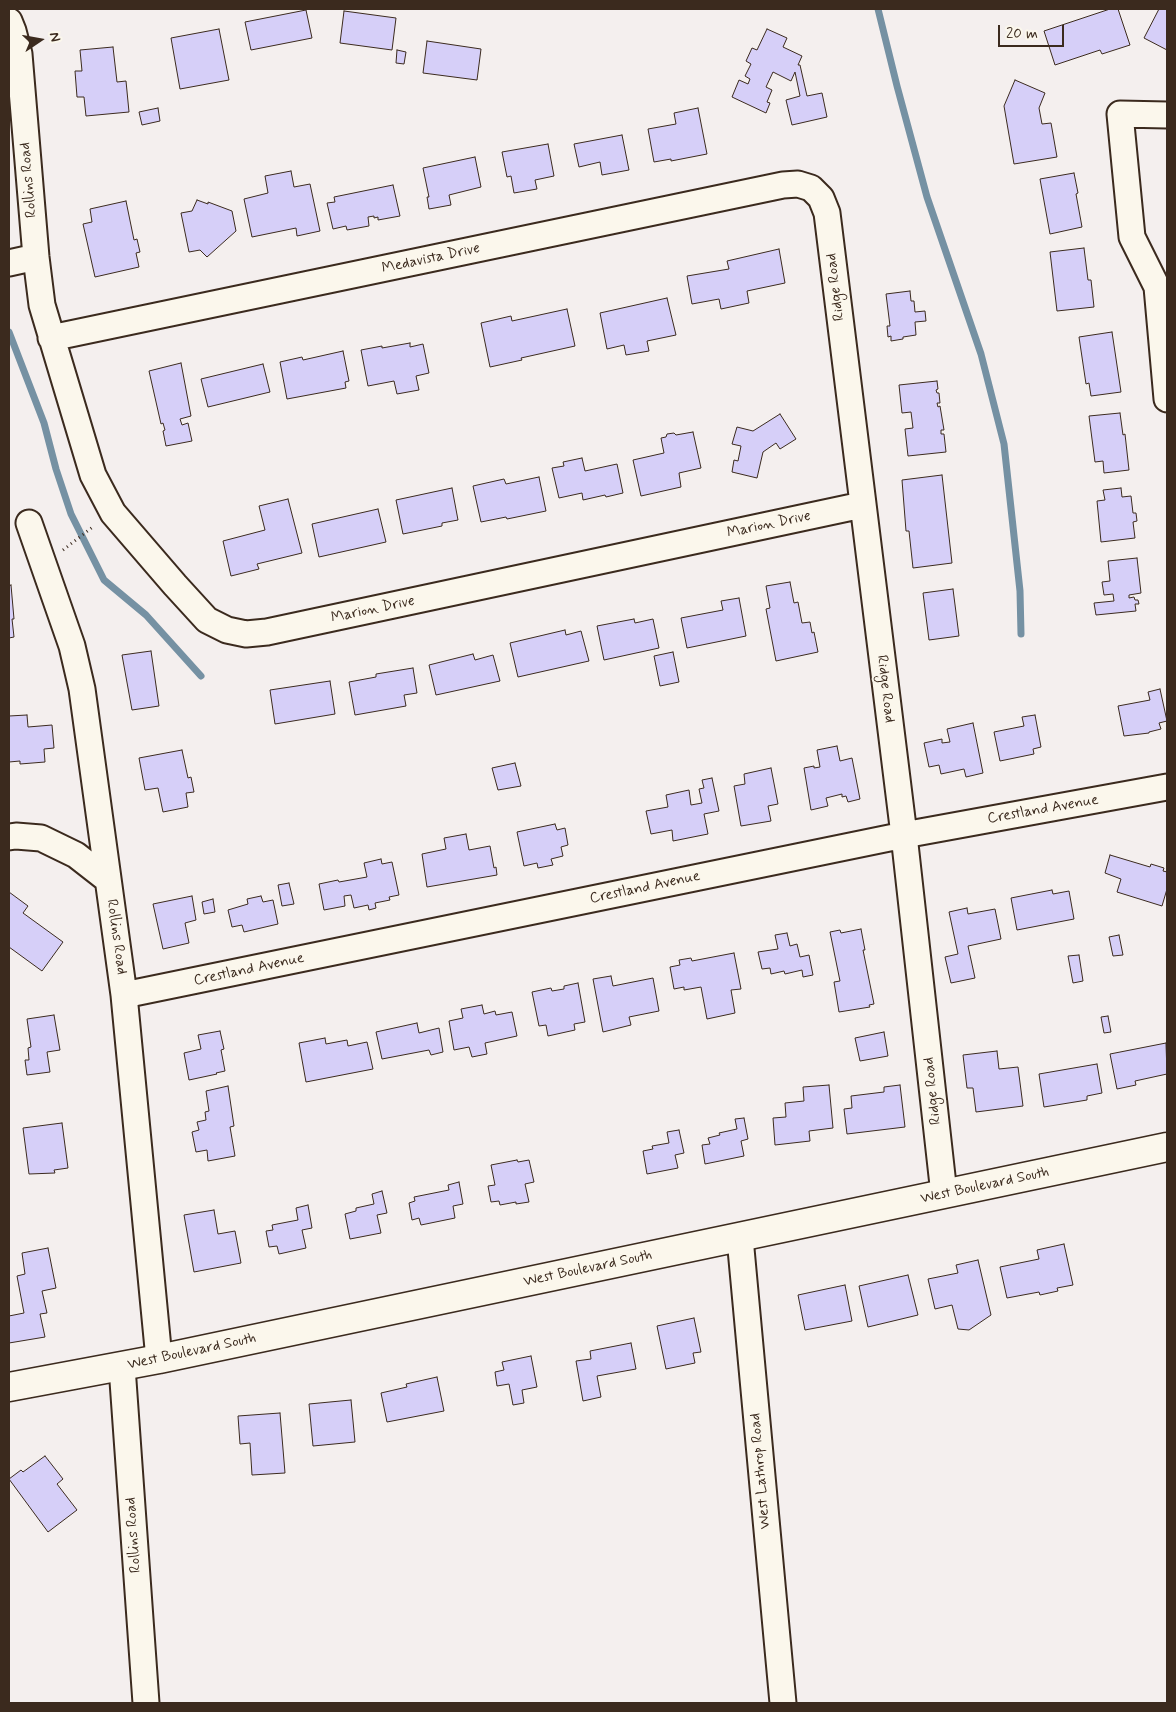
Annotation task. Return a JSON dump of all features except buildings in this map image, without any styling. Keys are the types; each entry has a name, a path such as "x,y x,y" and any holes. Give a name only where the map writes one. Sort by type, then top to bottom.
{"main road":[{"name":"West Boulevard South","path":"9,1387 122,1367 1167,1147"}],"street":[{"name":"Rollins Road","path":"9,21 14,31 19,54 36,257 42,305 51,338"},
{"path":"1167,115 1120,114 1132,237 1157,287 1167,399"},
{"name":"Medavista Drive","path":"51,338 783,185 798,184 811,188"},
{"name":"Ridge Road","path":"811,188 821,198 827,214 904,836 944,1194"},
{"path":"9,263 36,257"},
{"name":"Marion Drive","path":"51,338 93,475 113,513 207,620 228,630 246,634 267,632 862,505"},
{"name":"Rollins Road","path":"29,523 72,646 82,689 124,995 159,1359"},
{"name":"Crestland Avenue","path":"124,995 904,836 1167,787"},
{"path":"9,837 41,838 76,855 108,880"},
{"name":"West Lathrop Road","path":"740,1238 783,1703"},
{"name":"Rollins Road","path":"122,1367 146,1703"}],"path":[{"path":"43,566 113,513"}],"waterway":[{"path":"878,9 927,197 981,354 1004,444 1020,591 1021,634"},
{"path":"9,332 44,423 56,469 71,514 104,580 146,615 201,676"}]}
